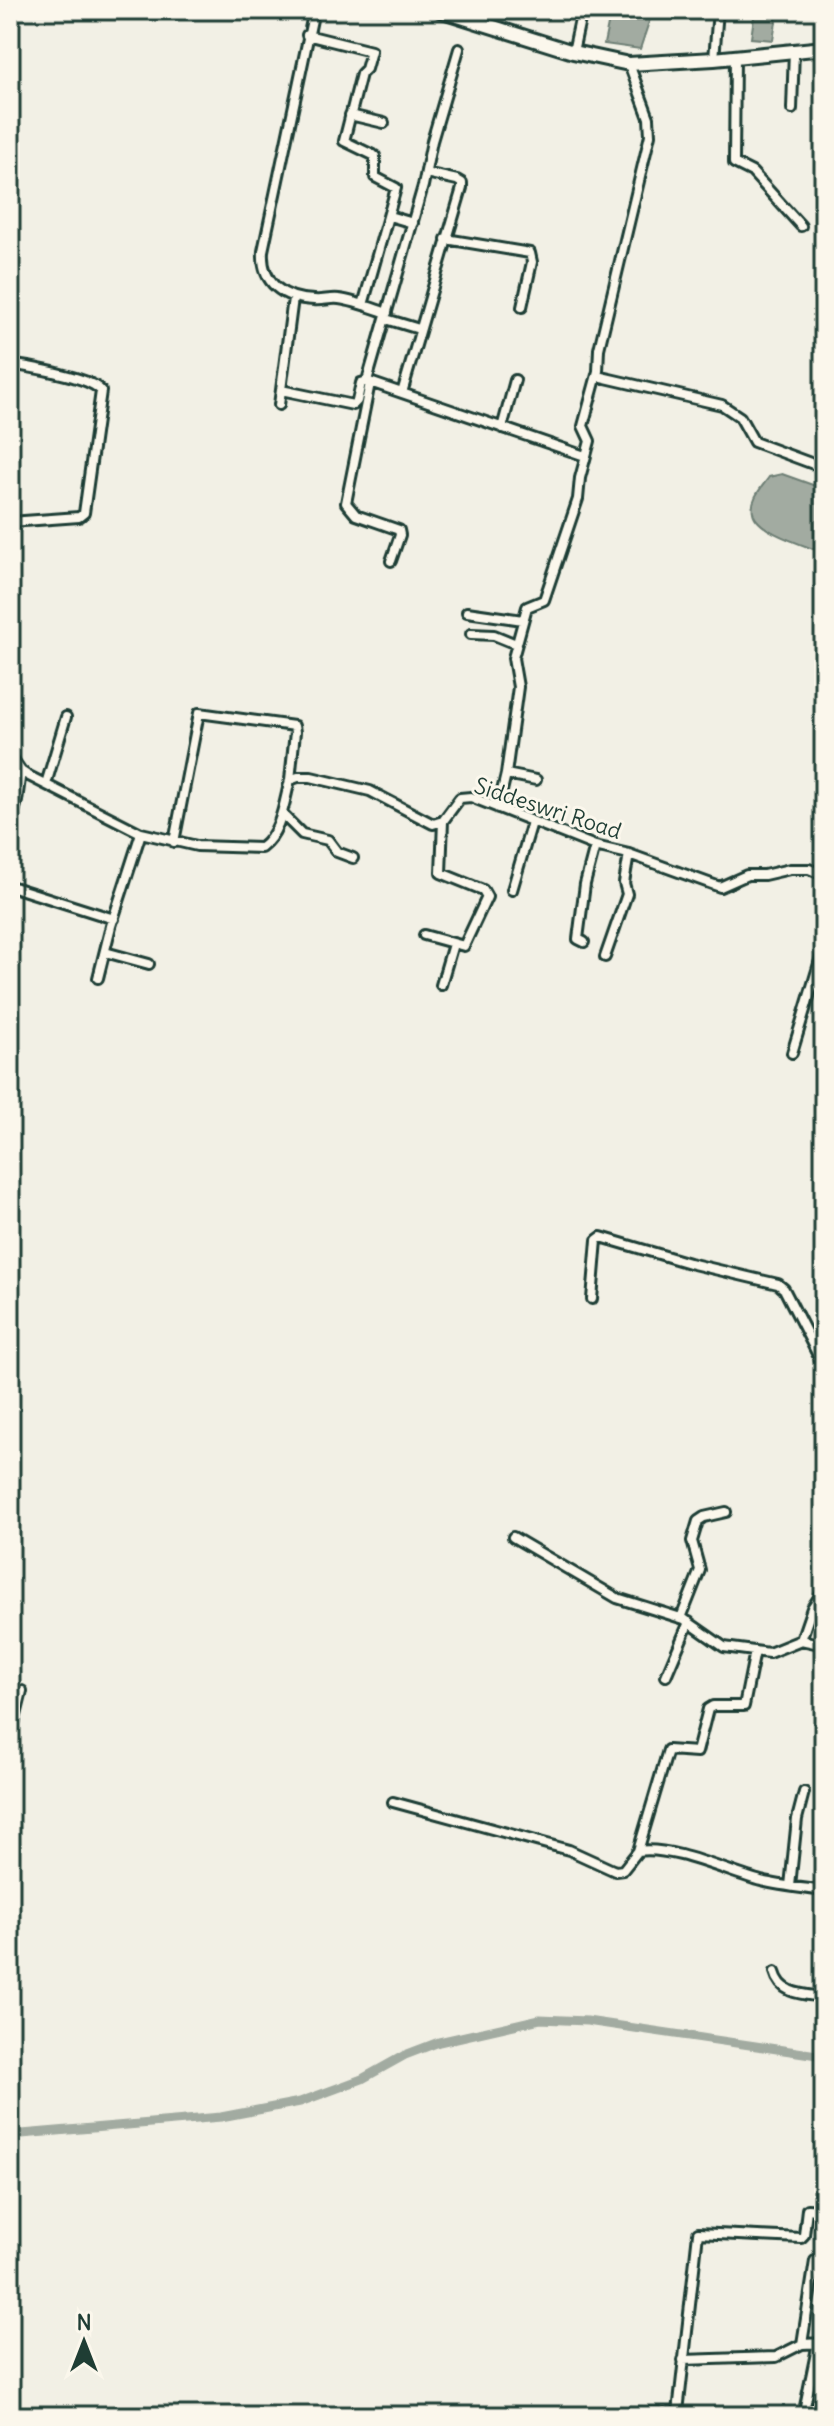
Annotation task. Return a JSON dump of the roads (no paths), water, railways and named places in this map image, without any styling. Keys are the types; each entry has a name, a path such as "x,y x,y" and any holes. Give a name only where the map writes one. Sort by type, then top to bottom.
{"main road":[{"path":"439,10 475,15 573,52 629,64 714,59 824,47"}],"street":[{"path":"314,10 263,251 263,269 279,291 293,298 335,298 363,305 419,329"},
{"path":"573,52 582,10"},
{"path":"714,59 718,10"},
{"path":"307,35 371,51 344,142 375,156 375,177 392,183 396,188 363,305"},
{"path":"391,561 399,530 356,515 346,503 368,382 459,49"},
{"path":"792,109 794,50"},
{"path":"735,56 734,163 752,172 801,226"},
{"path":"498,808 518,687 513,662 516,644 528,606 544,600 578,499 590,441 583,426 597,376 599,349 651,129 629,64"},
{"path":"350,115 384,123"},
{"path":"402,393 462,183 426,173"},
{"path":"389,216 413,223"},
{"path":"446,239 530,253 532,262 522,307"},
{"path":"279,405 293,298"},
{"path":"10,364 93,384 101,391 84,513 79,517 10,522"},
{"path":"597,376 722,405 740,417 754,442 824,468"},
{"path":"502,428 515,380"},
{"path":"281,390 353,405 361,383 368,382 585,456"},
{"path":"467,612 523,620"},
{"path":"471,634 494,635 516,644"},
{"path":"10,755 21,771 141,833 174,842 197,846 261,848 271,840 282,814 290,780 294,726 199,713 174,842"},
{"path":"46,784 66,717"},
{"path":"10,826 21,771"},
{"path":"506,774 536,780"},
{"path":"290,780 304,776 354,787 383,797 428,823 443,821 441,873 487,894 466,945 424,935"},
{"name":"Siddeswri Road","path":"443,821 455,802 466,796 595,846 629,854 720,887 747,875 790,869 809,869 824,875"},
{"path":"282,814 302,834 328,840 337,852 353,858"},
{"path":"512,890 532,822"},
{"path":"98,978 141,833"},
{"path":"584,942 577,935 595,846"},
{"path":"605,957 627,892 624,883 629,854"},
{"path":"10,886 114,919"},
{"path":"441,985 453,944"},
{"path":"792,1053 824,947"},
{"path":"105,952 149,964"},
{"path":"592,1299 597,1240 601,1237 689,1263 778,1284 784,1289 824,1367"},
{"path":"666,1676 700,1570 692,1541 698,1521 726,1512"},
{"path":"513,1537 617,1598 685,1620 724,1647 769,1653 801,1640 824,1645"},
{"path":"801,1640 812,1608 824,1590"},
{"path":"393,1802 569,1850 615,1871 626,1867 638,1851 668,1750 699,1751 710,1707 744,1706 755,1651"},
{"path":"10,1740 22,1691"},
{"path":"790,1886 797,1819 804,1792"},
{"path":"638,1851 648,1850 692,1859 764,1882 824,1891"},
{"path":"775,1972 779,1985 789,1991 824,1997"},
{"path":"601,2416 612,2412 677,2414 698,2233 801,2238 804,2235 806,2210 824,2210"},
{"path":"802,2344 815,2261"},
{"path":"683,2360 776,2357 802,2344 821,2343 803,2416"}],"waterway":[{"path":"10,2135 221,2117 300,2102 362,2079 405,2055 439,2042 540,2019 587,2021 824,2056"}]}
